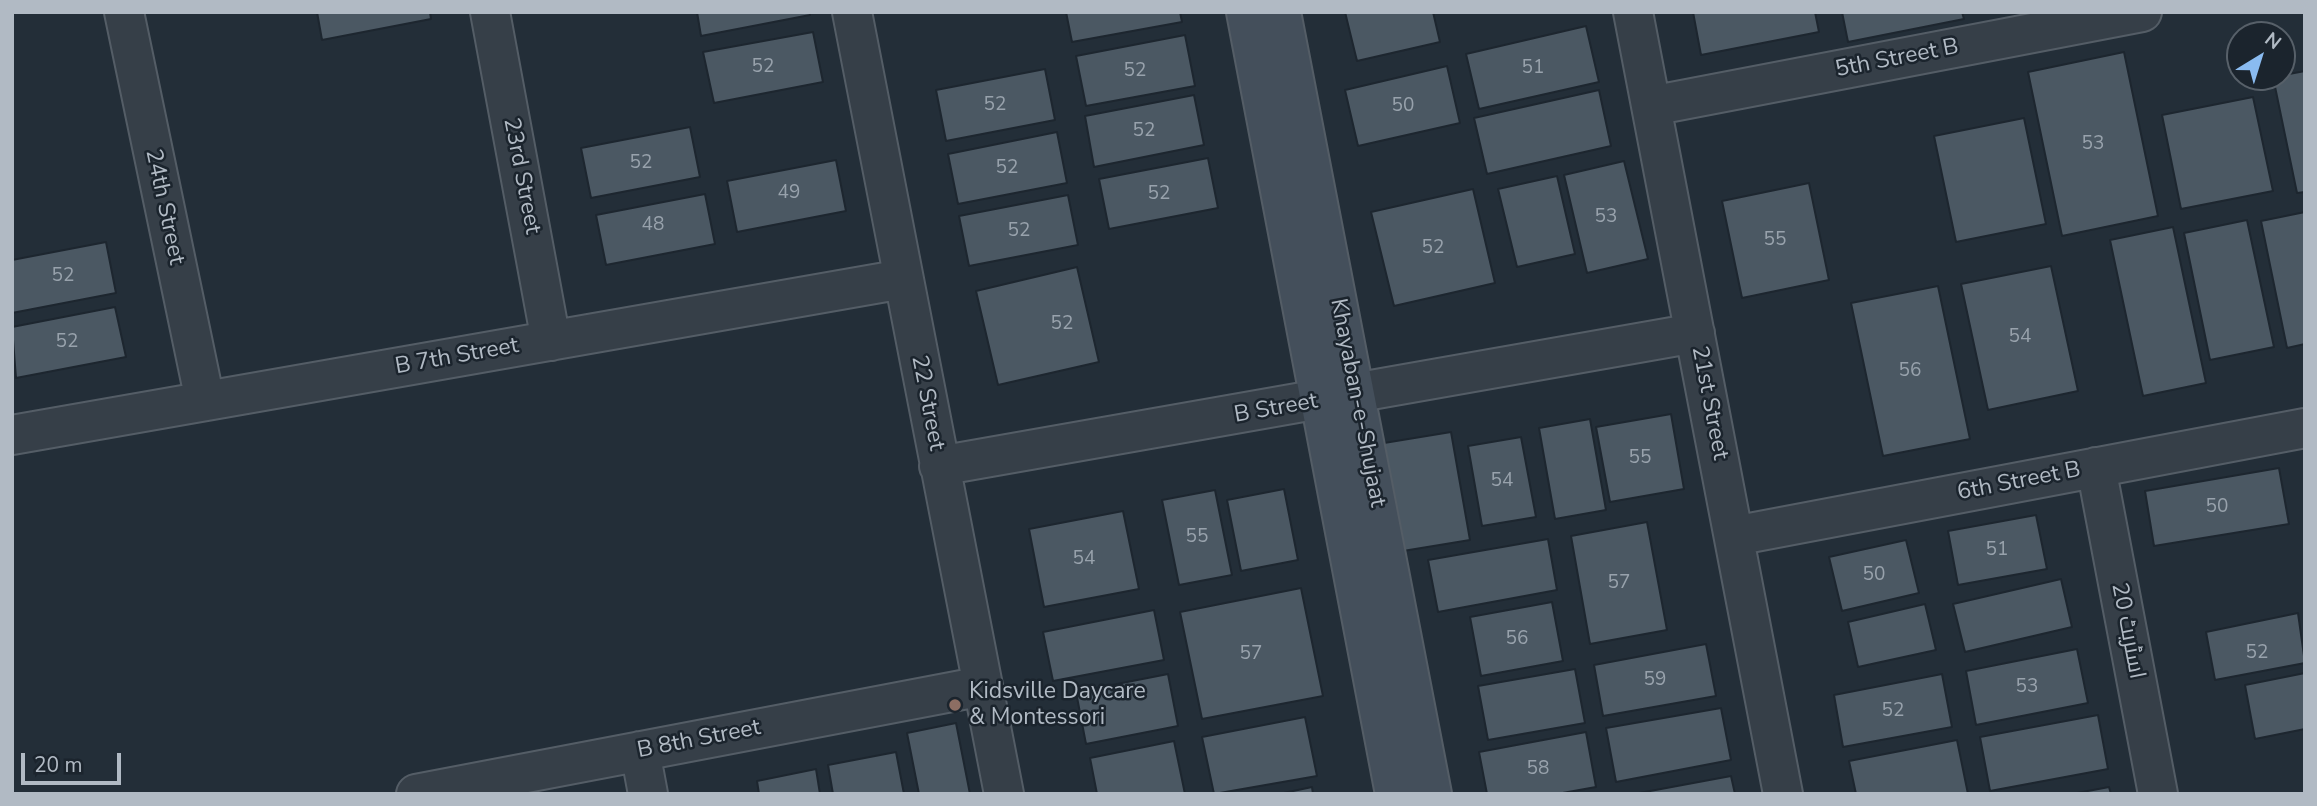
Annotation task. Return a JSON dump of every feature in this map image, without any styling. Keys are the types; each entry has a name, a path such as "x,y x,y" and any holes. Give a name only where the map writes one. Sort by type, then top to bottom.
{"main road":[{"name":"Khayaban-e-Shujaat","path":"1246,12 1432,794"},
{"name":"Khayaban-e-Shujaat","path":"1281,12 1395,794"}],"street":[{"name":"24th Street","path":"124,12 205,401"},
{"name":"23rd Street","path":"490,12 551,341"},
{"name":"22 Street","path":"852,12 1004,794"},
{"name":"21st Street","path":"1633,12 1783,794"},
{"name":"5th Street B","path":"1651,106 2043,22 2142,12"},
{"name":"B 7th Street","path":"12,435 902,279"},
{"name":"B Street","path":"939,466 1339,398 1695,333"},
{"name":"6th Street B","path":"1734,536 2305,428"},
{"name":"اسٹریٹ 20","path":"2096,467 2158,794"},
{"name":"B 8th Street","path":"416,794 983,686"},
{"path":"640,751 648,794"}],"building":[{"path":"317,12 430,12 431,19 322,40"},
{"path":"697,12 810,12 810,15 701,36"},
{"path":"1066,12 1180,12 1182,22 1072,42"},
{"path":"1345,12 1433,12 1440,42 1357,61"},
{"path":"1693,12 1815,12 1819,32 1701,55"},
{"path":"1842,12 1962,12 1964,19 1848,42"},
{"path":"1586,26 1599,82 1479,109 1466,54"},
{"path":"813,32 823,82 714,103 703,52"},
{"path":"1185,35 1195,86 1086,106 1076,56"},
{"path":"2124,52 2158,216 2062,236 2028,72"},
{"path":"1447,66 1460,123 1358,146 1345,90"},
{"path":"1045,69 1055,120 946,141 936,90"},
{"path":"2305,71 2305,192 2297,193 2276,91 2296,91 2296,73"},
{"path":"1599,90 1611,146 1487,174 1474,118"},
{"path":"1194,95 1204,145 1094,167 1085,116"},
{"path":"2253,97 2273,191 2181,209 2162,115"},
{"path":"2024,118 2046,224 1956,242 1934,136"},
{"path":"690,127 700,177 591,198 581,148"},
{"path":"1057,132 1067,183 958,204 948,154"},
{"path":"1208,158 1218,208 1109,229 1099,179"},
{"path":"836,160 846,211 737,232 727,181"},
{"path":"1624,161 1648,259 1587,273 1564,175"},
{"path":"1557,176 1575,254 1517,267 1498,189"},
{"path":"1809,183 1829,280 1742,298 1722,201"},
{"path":"1473,189 1495,283 1394,306 1371,212"},
{"path":"705,194 715,244 606,265 596,215"},
{"path":"1068,195 1078,245 969,266 959,216"},
{"path":"2305,212 2305,344 2287,348 2261,221"},
{"path":"2247,220 2274,347 2210,360 2184,233"},
{"path":"2173,227 2206,383 2143,396 2110,240"},
{"path":"106,242 116,293 12,313 12,260"},
{"path":"2051,266 2078,391 1988,410 1961,284"},
{"path":"1077,267 1099,362 998,385 976,291"},
{"path":"1938,286 1970,439 1883,456 1851,303"},
{"path":"115,307 126,357 16,378 12,327"},
{"path":"1671,414 1684,489 1610,502 1596,427"},
{"path":"1590,419 1606,510 1555,519 1539,428"},
{"path":"1451,432 1470,540 1403,551 1384,443"},
{"path":"1521,437 1536,517 1482,526 1468,446"},
{"path":"2279,468 2289,524 2154,546 2145,491"},
{"path":"1284,489 1298,560 1241,571 1227,500"},
{"path":"1215,490 1232,575 1179,585 1162,500"},
{"path":"1123,511 1139,589 1044,607 1029,529"},
{"path":"2036,515 2047,569 1958,585 1948,531"},
{"path":"1647,522 1667,630 1590,644 1571,536"},
{"path":"1548,539 1557,590 1438,612 1428,560"},
{"path":"1906,540 1919,593 1842,611 1829,557"},
{"path":"2061,579 2072,627 1965,652 1953,604"},
{"path":"1301,588 1323,696 1202,719 1180,612"},
{"path":"1552,602 1563,661 1481,676 1470,617"},
{"path":"1925,604 1936,650 1858,667 1848,622"},
{"path":"1154,610 1164,660 1053,681 1043,632"},
{"path":"2298,613 2305,663 2215,680 2206,632"},
{"path":"1706,644 1716,696 1603,716 1594,665"},
{"path":"2077,649 2088,703 1976,725 1966,671"},
{"path":"1575,669 1585,723 1488,740 1478,686"},
{"path":"2305,673 2305,729 2255,739 2245,685"},
{"path":"1168,674 1178,726 1086,744 1076,692"},
{"path":"1942,674 1952,727 1843,747 1834,695"},
{"path":"1721,708 1731,760 1616,782 1606,728"},
{"path":"2098,715 2108,769 1990,791 1980,737"},
{"path":"1305,717 1317,776 1214,794 1202,737"},
{"path":"956,723 970,794 919,794 907,733"},
{"path":"1586,732 1596,787 1557,794 1487,794 1479,752"},
{"path":"1957,740 1968,794 1856,794 1849,761"},
{"path":"1174,741 1185,794 1097,794 1090,758"},
{"path":"896,752 904,794 833,794 828,765"},
{"path":"816,769 820,794 759,794 757,781"},
{"path":"1731,776 1735,794 1634,794"},
{"path":"1312,787 1313,794 1279,794"},
{"path":"2109,787 2111,794 2072,794"}],"place":[{"name":"Kidsville Daycare & Montessori","path":"955,705"}]}
